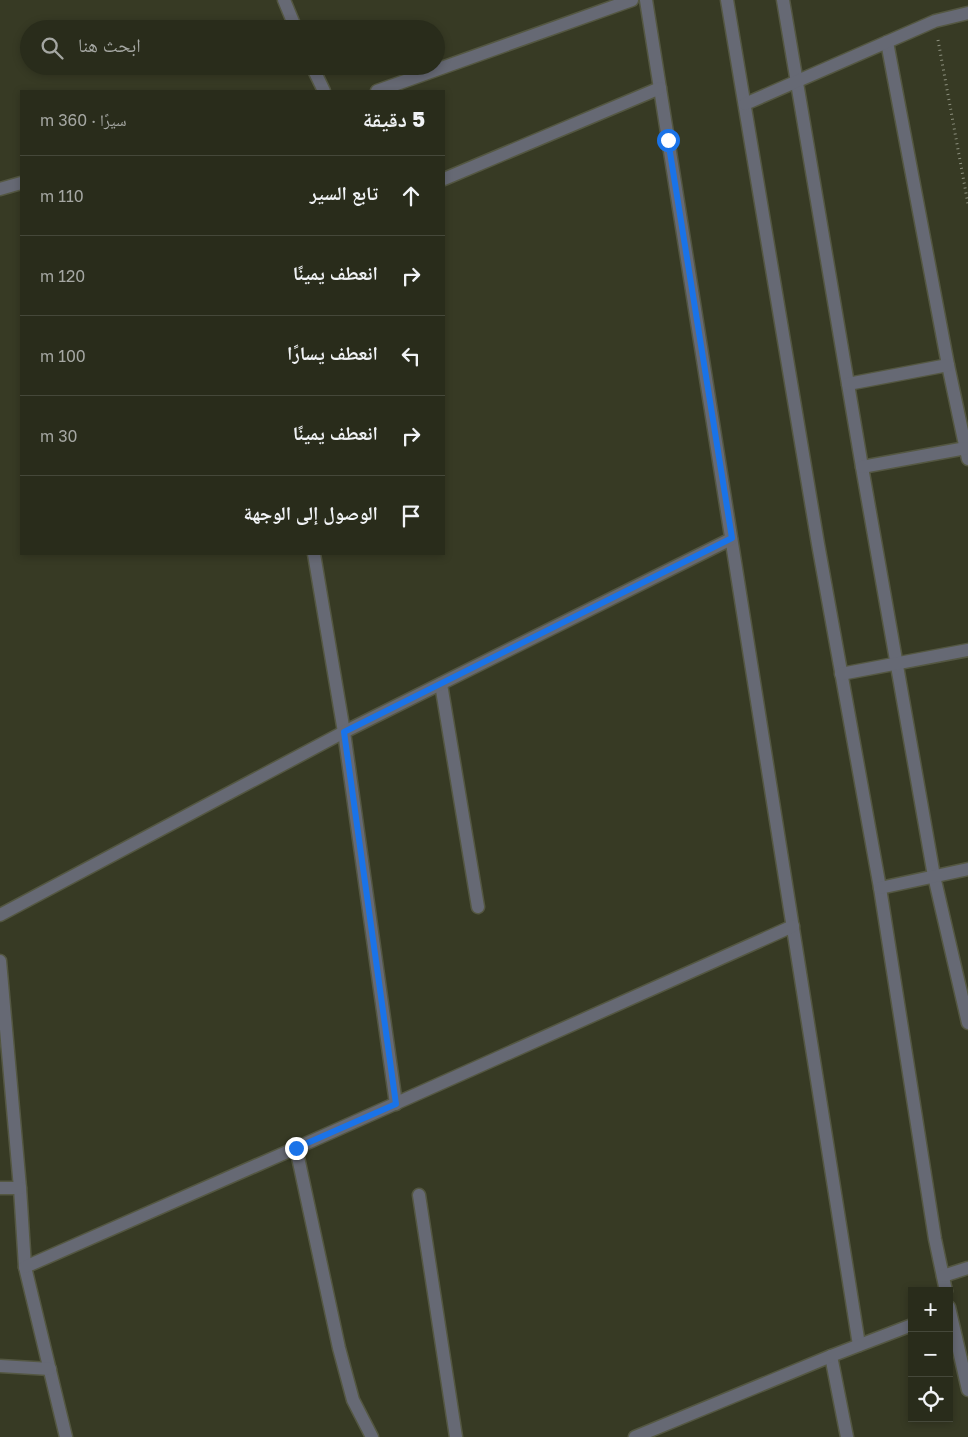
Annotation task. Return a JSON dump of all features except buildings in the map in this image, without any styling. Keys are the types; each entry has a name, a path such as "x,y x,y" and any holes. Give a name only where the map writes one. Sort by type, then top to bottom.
{"street":[{"path":"284,0 292,20"},
{"path":"445,67 632,0"},
{"path":"646,0 859,1345"},
{"path":"727,0 841,674 880,888 918,1139 945,1287"},
{"path":"783,0 862,468 934,876 968,1023"},
{"path":"745,104 935,21 968,13"},
{"path":"862,468 967,453 948,366 887,42"},
{"path":"316,75 324,90"},
{"path":"380,90 422,75"},
{"path":"445,179 660,88"},
{"path":"0,189 20,183"},
{"path":"848,384 948,366"},
{"path":"0,915 344,732 732,538"},
{"path":"314,555 344,732 396,1104"},
{"path":"841,674 968,650"},
{"path":"441,684 478,907"},
{"path":"880,888 968,868"},
{"path":"25,1267 396,1104 793,926"},
{"path":"0,961 25,1267 66,1437"},
{"path":"296,1148 339,1348 354,1400 372,1437"},
{"path":"0,1188 20,1188"},
{"path":"419,1195 456,1437"},
{"path":"943,1276 968,1268"},
{"path":"953,1326 968,1390"},
{"path":"635,1437 831,1356 908,1327"},
{"path":"831,1356 847,1437"},
{"path":"0,1366 50,1368"}],"path":[{"path":"935,21 968,204"}],"route":[{"path":"296,1148 396,1104 344,732 732,538 668,140"}]}
